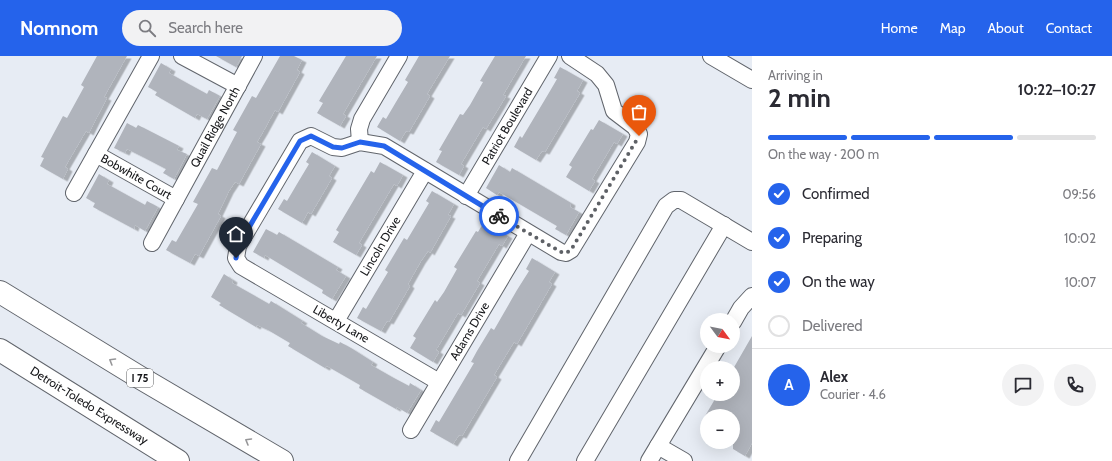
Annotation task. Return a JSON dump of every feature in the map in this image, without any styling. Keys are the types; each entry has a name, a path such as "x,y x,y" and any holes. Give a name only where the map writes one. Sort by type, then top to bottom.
{"highway":[{"name":"I 75","path":"0,292 139,377 282,461"},
{"name":"Detroit-Toledo Expressway","path":"0,350 178,461"}],"street":[{"path":"74,193 151,56"},
{"path":"182,56 238,86"},
{"name":"Quail Ridge North","path":"152,243 254,56"},
{"path":"399,56 362,119 359,129 360,142 384,146 528,233 561,252 566,253 574,246 580,237 637,142 638,131 614,111 603,80 597,74 570,56"},
{"name":"Patriot Boulevard","path":"466,196 549,56"},
{"path":"711,56 752,80"},
{"name":"Liberty Lane","path":"360,142 342,148 333,147 311,136 300,141 238,246 236,258 241,266 439,382"},
{"name":"Bobwhite Court","path":"96,154 176,199"},
{"name":"Lincoln Drive","path":"336,321 425,171"},
{"path":"518,461 666,206 674,200 681,200 752,242"},
{"path":"585,461 724,225"},
{"name":"Adams Drive","path":"411,430 528,233"},
{"path":"738,313 752,296"},
{"path":"649,461 714,353"},
{"path":"658,446 684,461"}],"building":[{"path":"97,56 127,56 104,97 107,98 89,133 86,131 65,167 68,169 63,179 40,166 44,158 41,157 63,116 67,118 84,87 81,85"},
{"path":"216,56 242,56 236,67"},
{"path":"280,56 294,56 302,60 297,70 300,72 278,112 275,110 257,142 261,144 239,184 235,182 229,191 218,214 221,216 199,256 195,254 190,263 166,250 172,240 176,242 198,204 193,202 212,168 217,170 237,132 233,130 252,96 256,98"},
{"path":"346,56 377,56 343,114 346,116 340,126 317,113 323,103 319,101"},
{"path":"419,56 450,56 427,94 430,96 409,132 406,131 400,141 377,127 383,117 386,119 408,82 405,80"},
{"path":"495,56 526,56 503,95 506,96 500,106 486,129 483,127 461,164 464,166 459,175 436,162 442,151 439,150 460,114 463,115 470,105 483,82 480,81"},
{"path":"161,63 171,69 169,73 185,82 207,94 209,90 220,96 207,119 197,114 195,118 155,95 157,92 148,87"},
{"path":"560,67 583,80 577,91 580,93 545,152 542,151 536,160 514,147 520,136 522,138 557,79 554,78"},
{"path":"599,120 623,134 617,144 614,142 592,179 595,181 589,191 566,177 572,167 569,165 591,129 593,130"},
{"path":"127,123 136,128 138,125 179,146 177,150 187,154 174,179 163,173 166,169 141,156 127,149 125,153 114,148"},
{"path":"312,152 335,166 329,176 332,178 311,214 308,212 302,223 278,209 284,199 287,201 309,164 306,162"},
{"path":"380,162 403,175 397,186 394,184 359,243 362,245 356,255 333,242 339,232 336,230 371,171 374,173"},
{"path":"499,165 510,172 512,168 571,203 570,207 579,212 566,235 555,229 557,226 499,192 497,195 486,188"},
{"path":"99,174 109,180 107,184 145,205 147,201 158,207 145,231 135,225 134,229 93,207 95,203 86,198"},
{"path":"432,191 454,204 448,215 451,216 430,253 428,251 421,261 408,284 410,286 389,322 387,321 381,331 357,318 363,307 366,309 388,272 385,270 404,238 407,240 429,203 426,201"},
{"path":"484,222 508,236 502,246 499,244 477,281 480,283 461,315 458,313 436,350 439,352 433,362 410,348 416,338 413,336 435,300 437,302 444,292 457,269 454,267 476,231 478,232"},
{"path":"266,229 277,235 279,232 338,267 336,270 346,276 332,299 322,293 323,290 265,255 264,258 253,252"},
{"path":"532,258 555,272 549,282 552,284 517,344 514,342 494,375 497,377 462,436 459,435 453,444 430,431 436,420 439,422 474,363 471,362 477,351 491,328 494,330 529,271 526,269"},
{"path":"224,274 233,280 232,283 269,304 271,301 303,321 301,323 322,336 339,344 340,342 351,348 373,362 371,365 409,386 410,383 421,390 407,413 397,407 396,409 359,388 360,385 327,366 325,368 288,346 290,343 268,330 257,325 256,327 219,305 221,303 211,297"},
{"path":"752,336 752,443 745,456 733,449 740,449 740,409 709,409 714,401 740,401 740,361 738,361"}],"way so far":[{"path":"499,216 561,252 566,253 571,250 580,237 637,142 639,136"}],"route":[{"path":"236,258 238,246 300,141 303,138 311,136 316,137 333,147 348,147 360,142 384,146 499,216"}]}
